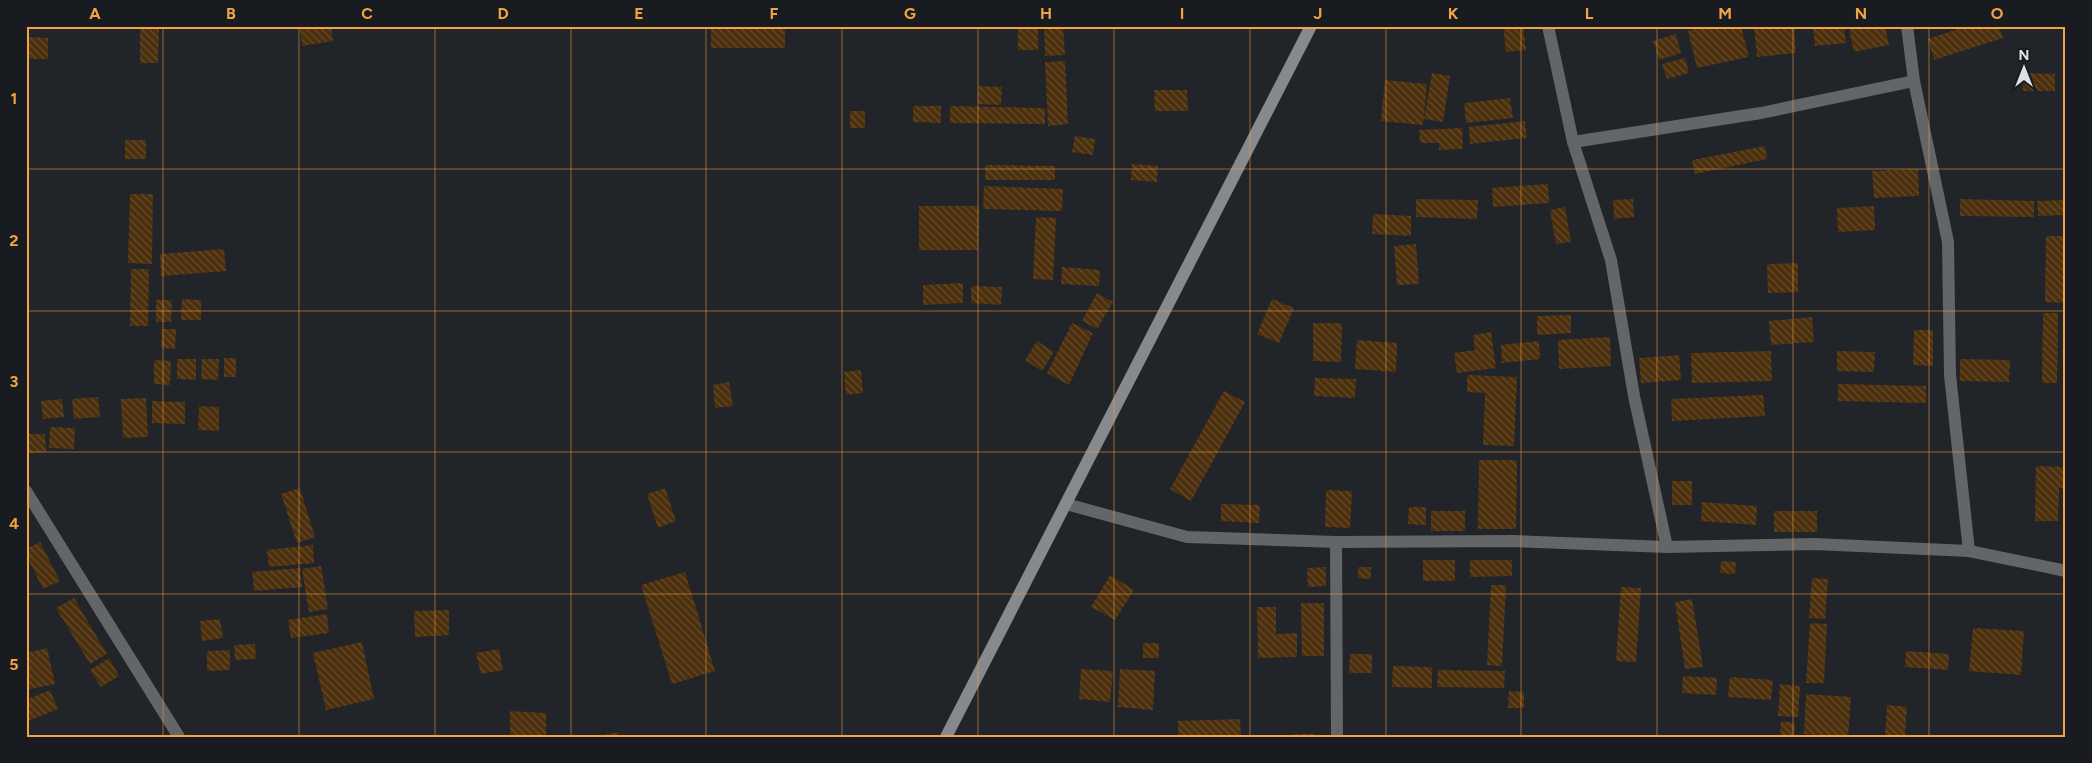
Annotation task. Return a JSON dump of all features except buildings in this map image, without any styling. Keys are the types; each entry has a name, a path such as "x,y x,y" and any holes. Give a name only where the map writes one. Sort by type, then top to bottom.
{"street":[{"path":"946,737 1311,26"},
{"path":"1548,26 1573,142 1612,260 1634,396 1667,547"},
{"path":"1908,26 1914,81 1948,242 1950,375 1969,551"},
{"path":"1573,142 1761,113 1914,81"},
{"path":"26,491 179,737"},
{"path":"1066,504 1187,537 1336,542 1513,541 1667,547 1814,544 1969,551 2066,571"},
{"path":"1336,542 1336,737"}]}
